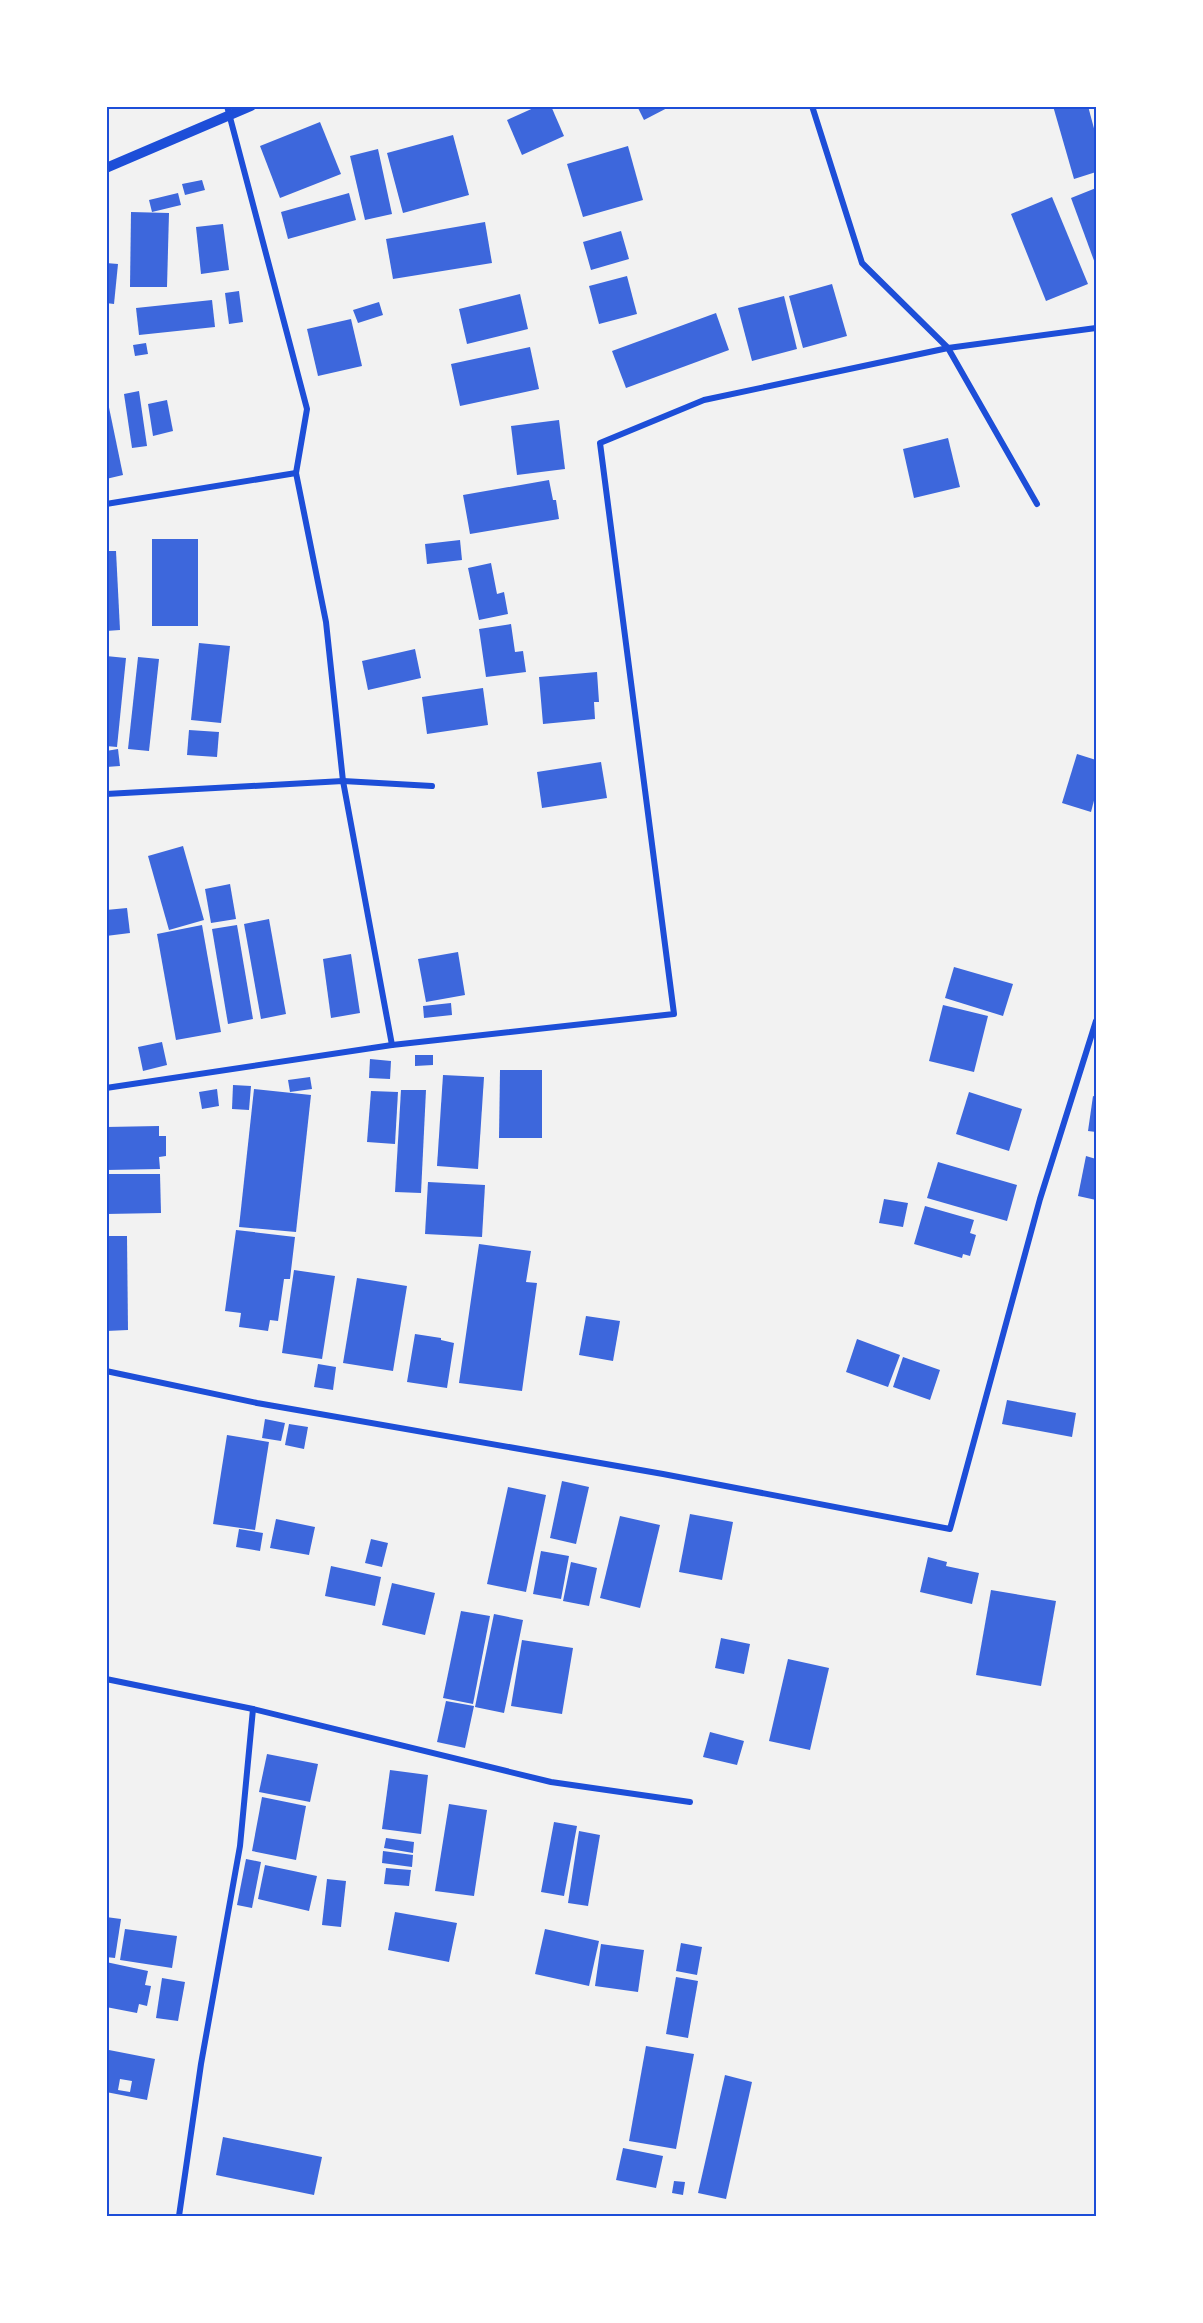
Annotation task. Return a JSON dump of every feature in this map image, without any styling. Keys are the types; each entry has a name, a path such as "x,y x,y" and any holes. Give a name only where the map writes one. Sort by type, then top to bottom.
{"street":[{"path":"106,168 229,111 251,106"},
{"path":"812,106 862,263 948,348 1037,504"},
{"path":"229,111 307,409 296,473 326,622 343,781 392,1045"},
{"path":"106,1088 392,1045 674,1014 600,443 704,400 948,348 1096,328"},
{"path":"106,504 296,473"},
{"path":"106,794 343,781 432,786"},
{"path":"106,1371 257,1402 663,1474 950,1529 1040,1199 1096,1022"},
{"path":"106,1678 253,1709 551,1782 690,1802"},
{"path":"179,2217 201,2064 240,1845 253,1709"}],"building":[{"path":"538,106 551,106 564,136 522,155 507,120"},
{"path":"637,106 671,106 644,120"},
{"path":"1053,106 1088,106 1096,136 1096,172 1074,179"},
{"path":"320,122 341,174 280,198 260,146"},
{"path":"453,135 469,195 403,213 387,153"},
{"path":"628,146 643,200 583,217 567,164"},
{"path":"378,149 392,214 365,220 350,156"},
{"path":"202,180 205,190 185,195 182,184"},
{"path":"1096,188 1096,266 1071,198"},
{"path":"178,193 181,205 152,212 149,200"},
{"path":"349,193 356,220 288,239 281,212"},
{"path":"1052,197 1088,284 1046,301 1011,214"},
{"path":"131,212 169,213 167,287 130,287"},
{"path":"485,222 492,263 393,279 386,239"},
{"path":"223,224 229,270 201,274 196,227"},
{"path":"621,231 629,259 591,270 583,242"},
{"path":"106,263 118,264 114,304 106,303"},
{"path":"627,276 637,314 599,324 589,286"},
{"path":"832,284 847,336 803,348 789,296"},
{"path":"239,291 243,322 229,324 225,293"},
{"path":"520,294 528,329 467,344 459,309"},
{"path":"784,296 797,349 752,361 738,308"},
{"path":"212,300 215,327 139,335 136,308"},
{"path":"379,302 383,315 358,323 353,310"},
{"path":"716,313 729,350 626,388 612,351"},
{"path":"351,319 362,366 318,376 307,329"},
{"path":"146,343 148,354 135,356 133,345"},
{"path":"530,347 539,389 460,406 451,364"},
{"path":"139,391 147,446 132,448 124,394"},
{"path":"106,393 123,475 106,479"},
{"path":"167,400 173,431 153,436 148,404"},
{"path":"559,420 565,469 517,475 511,426"},
{"path":"948,438 960,487 914,498 903,449"},
{"path":"549,480 553,500 556,500 559,519 470,534 463,495"},
{"path":"152,539 198,539 198,626 152,626"},
{"path":"460,540 462,560 427,564 425,544"},
{"path":"106,551 116,551 120,630 106,631"},
{"path":"491,563 497,594 504,592 508,614 479,620 468,568"},
{"path":"511,624 515,652 523,651 526,672 486,677 479,629"},
{"path":"199,643 230,646 221,723 191,720"},
{"path":"415,649 421,678 368,690 362,661"},
{"path":"106,656 126,658 117,747 106,746"},
{"path":"138,657 159,659 149,751 128,749"},
{"path":"597,672 599,702 594,702 595,719 543,724 539,677"},
{"path":"483,688 488,725 427,734 422,697"},
{"path":"189,730 219,732 217,757 187,755"},
{"path":"118,749 120,766 106,767 106,751"},
{"path":"1077,754 1096,760 1096,793 1091,812 1062,803"},
{"path":"601,762 607,798 542,808 537,772"},
{"path":"183,846 204,920 169,930 148,856"},
{"path":"230,884 236,919 211,923 205,889"},
{"path":"127,908 130,933 106,936 106,910"},
{"path":"269,919 286,1014 261,1019 244,924"},
{"path":"202,925 221,1032 176,1040 157,934"},
{"path":"237,925 253,1019 228,1024 212,929"},
{"path":"458,952 465,995 426,1002 418,959"},
{"path":"351,954 360,1013 331,1018 323,959"},
{"path":"954,967 1013,984 1003,1016 945,998"},
{"path":"451,1003 452,1015 424,1018 423,1006"},
{"path":"943,1005 988,1016 974,1072 929,1061"},
{"path":"162,1042 167,1065 143,1071 138,1047"},
{"path":"415,1055 433,1055 433,1065 415,1066"},
{"path":"370,1059 391,1061 390,1079 369,1078"},
{"path":"500,1070 542,1070 542,1138 499,1138"},
{"path":"443,1075 484,1077 478,1169 437,1166"},
{"path":"310,1077 312,1089 290,1092 288,1080"},
{"path":"233,1085 251,1086 249,1110 232,1109"},
{"path":"217,1089 219,1106 202,1109 199,1092"},
{"path":"254,1089 311,1095 296,1232 239,1227"},
{"path":"401,1090 426,1090 421,1193 395,1192"},
{"path":"371,1091 398,1092 395,1144 367,1142"},
{"path":"969,1092 1022,1109 1009,1151 956,1134"},
{"path":"1093,1096 1096,1097 1096,1132 1088,1131"},
{"path":"159,1126 159,1136 166,1136 166,1156 159,1157 160,1169 106,1170 106,1127"},
{"path":"1086,1156 1096,1159 1096,1200 1078,1196"},
{"path":"938,1162 1017,1185 1007,1221 927,1198"},
{"path":"106,1174 160,1174 161,1213 106,1214"},
{"path":"428,1182 485,1185 482,1237 425,1234"},
{"path":"884,1199 908,1203 903,1227 879,1223"},
{"path":"925,1206 974,1220 970,1233 976,1235 970,1256 963,1254 962,1258 914,1244"},
{"path":"236,1230 295,1237 290,1279 284,1279 278,1321 270,1320 268,1331 239,1327 241,1313 225,1311"},
{"path":"106,1236 127,1236 128,1330 106,1331"},
{"path":"479,1244 531,1251 526,1282 537,1283 522,1391 459,1383"},
{"path":"294,1270 335,1276 322,1359 282,1353"},
{"path":"357,1278 407,1286 393,1371 343,1363"},
{"path":"586,1316 620,1321 613,1361 579,1355"},
{"path":"415,1334 441,1338 441,1340 454,1343 447,1388 407,1382"},
{"path":"857,1339 900,1355 888,1387 846,1372"},
{"path":"903,1357 940,1370 930,1400 893,1387"},
{"path":"318,1364 336,1367 333,1390 314,1387"},
{"path":"1007,1400 1076,1413 1072,1437 1002,1424"},
{"path":"265,1419 285,1423 281,1441 262,1438"},
{"path":"289,1424 308,1427 304,1449 285,1445"},
{"path":"227,1435 269,1442 255,1530 213,1524"},
{"path":"562,1481 589,1487 576,1544 550,1538"},
{"path":"508,1487 546,1495 526,1592 487,1584"},
{"path":"690,1514 733,1522 722,1580 679,1572"},
{"path":"620,1516 660,1525 640,1608 600,1598"},
{"path":"276,1519 315,1527 309,1555 270,1548"},
{"path":"239,1529 263,1533 260,1551 236,1547"},
{"path":"371,1539 388,1543 382,1567 365,1563"},
{"path":"541,1551 569,1556 561,1599 533,1594"},
{"path":"928,1557 947,1562 946,1566 979,1573 972,1604 920,1592"},
{"path":"571,1562 597,1568 589,1606 563,1601"},
{"path":"331,1566 381,1577 375,1606 325,1596"},
{"path":"392,1583 435,1593 425,1635 382,1625"},
{"path":"991,1590 1056,1601 1041,1686 976,1675"},
{"path":"461,1611 490,1616 473,1704 443,1698"},
{"path":"494,1614 523,1620 504,1713 475,1707"},
{"path":"721,1638 750,1644 744,1674 715,1668"},
{"path":"522,1640 573,1648 562,1714 511,1706"},
{"path":"788,1659 829,1668 810,1750 769,1741"},
{"path":"446,1701 474,1706 465,1748 437,1742"},
{"path":"710,1732 744,1741 737,1765 703,1757"},
{"path":"267,1754 318,1764 310,1802 259,1792"},
{"path":"390,1770 428,1775 421,1834 382,1829"},
{"path":"262,1797 306,1806 296,1860 252,1851"},
{"path":"449,1804 487,1810 474,1896 435,1891"},
{"path":"554,1822 577,1826 564,1896 541,1892"},
{"path":"579,1831 600,1835 588,1906 568,1903"},
{"path":"386,1838 414,1842 413,1853 384,1848"},
{"path":"383,1851 413,1855 412,1867 382,1863"},
{"path":"246,1859 261,1862 252,1908 237,1905"},
{"path":"265,1865 317,1876 309,1911 258,1899"},
{"path":"386,1868 411,1870 409,1886 384,1884"},
{"path":"327,1879 346,1881 341,1927 322,1925"},
{"path":"395,1912 457,1923 449,1962 388,1950"},
{"path":"106,1917 121,1919 115,1958 106,1957"},
{"path":"125,1929 177,1936 172,1968 120,1960"},
{"path":"545,1929 599,1941 589,1986 535,1974"},
{"path":"681,1943 702,1947 697,1975 676,1971"},
{"path":"601,1944 644,1950 638,1992 595,1986"},
{"path":"106,1962 148,1971 145,1985 151,1986 147,2006 139,2004 137,2013 106,2007"},
{"path":"676,1977 698,1981 688,2038 666,2034"},
{"path":"162,1978 185,1982 178,2021 156,2018"},
{"path":"646,2046 694,2054 676,2149 629,2141"},
{"path":"109,2050 155,2059 147,2100 106,2092 106,2061","holes":["120,2079 132,2081 130,2092 118,2090"]},
{"path":"725,2075 752,2082 726,2199 698,2193"},
{"path":"223,2137 322,2157 314,2195 216,2175"},
{"path":"623,2148 663,2156 656,2188 616,2180"},
{"path":"674,2181 685,2182 683,2195 672,2193"}]}
